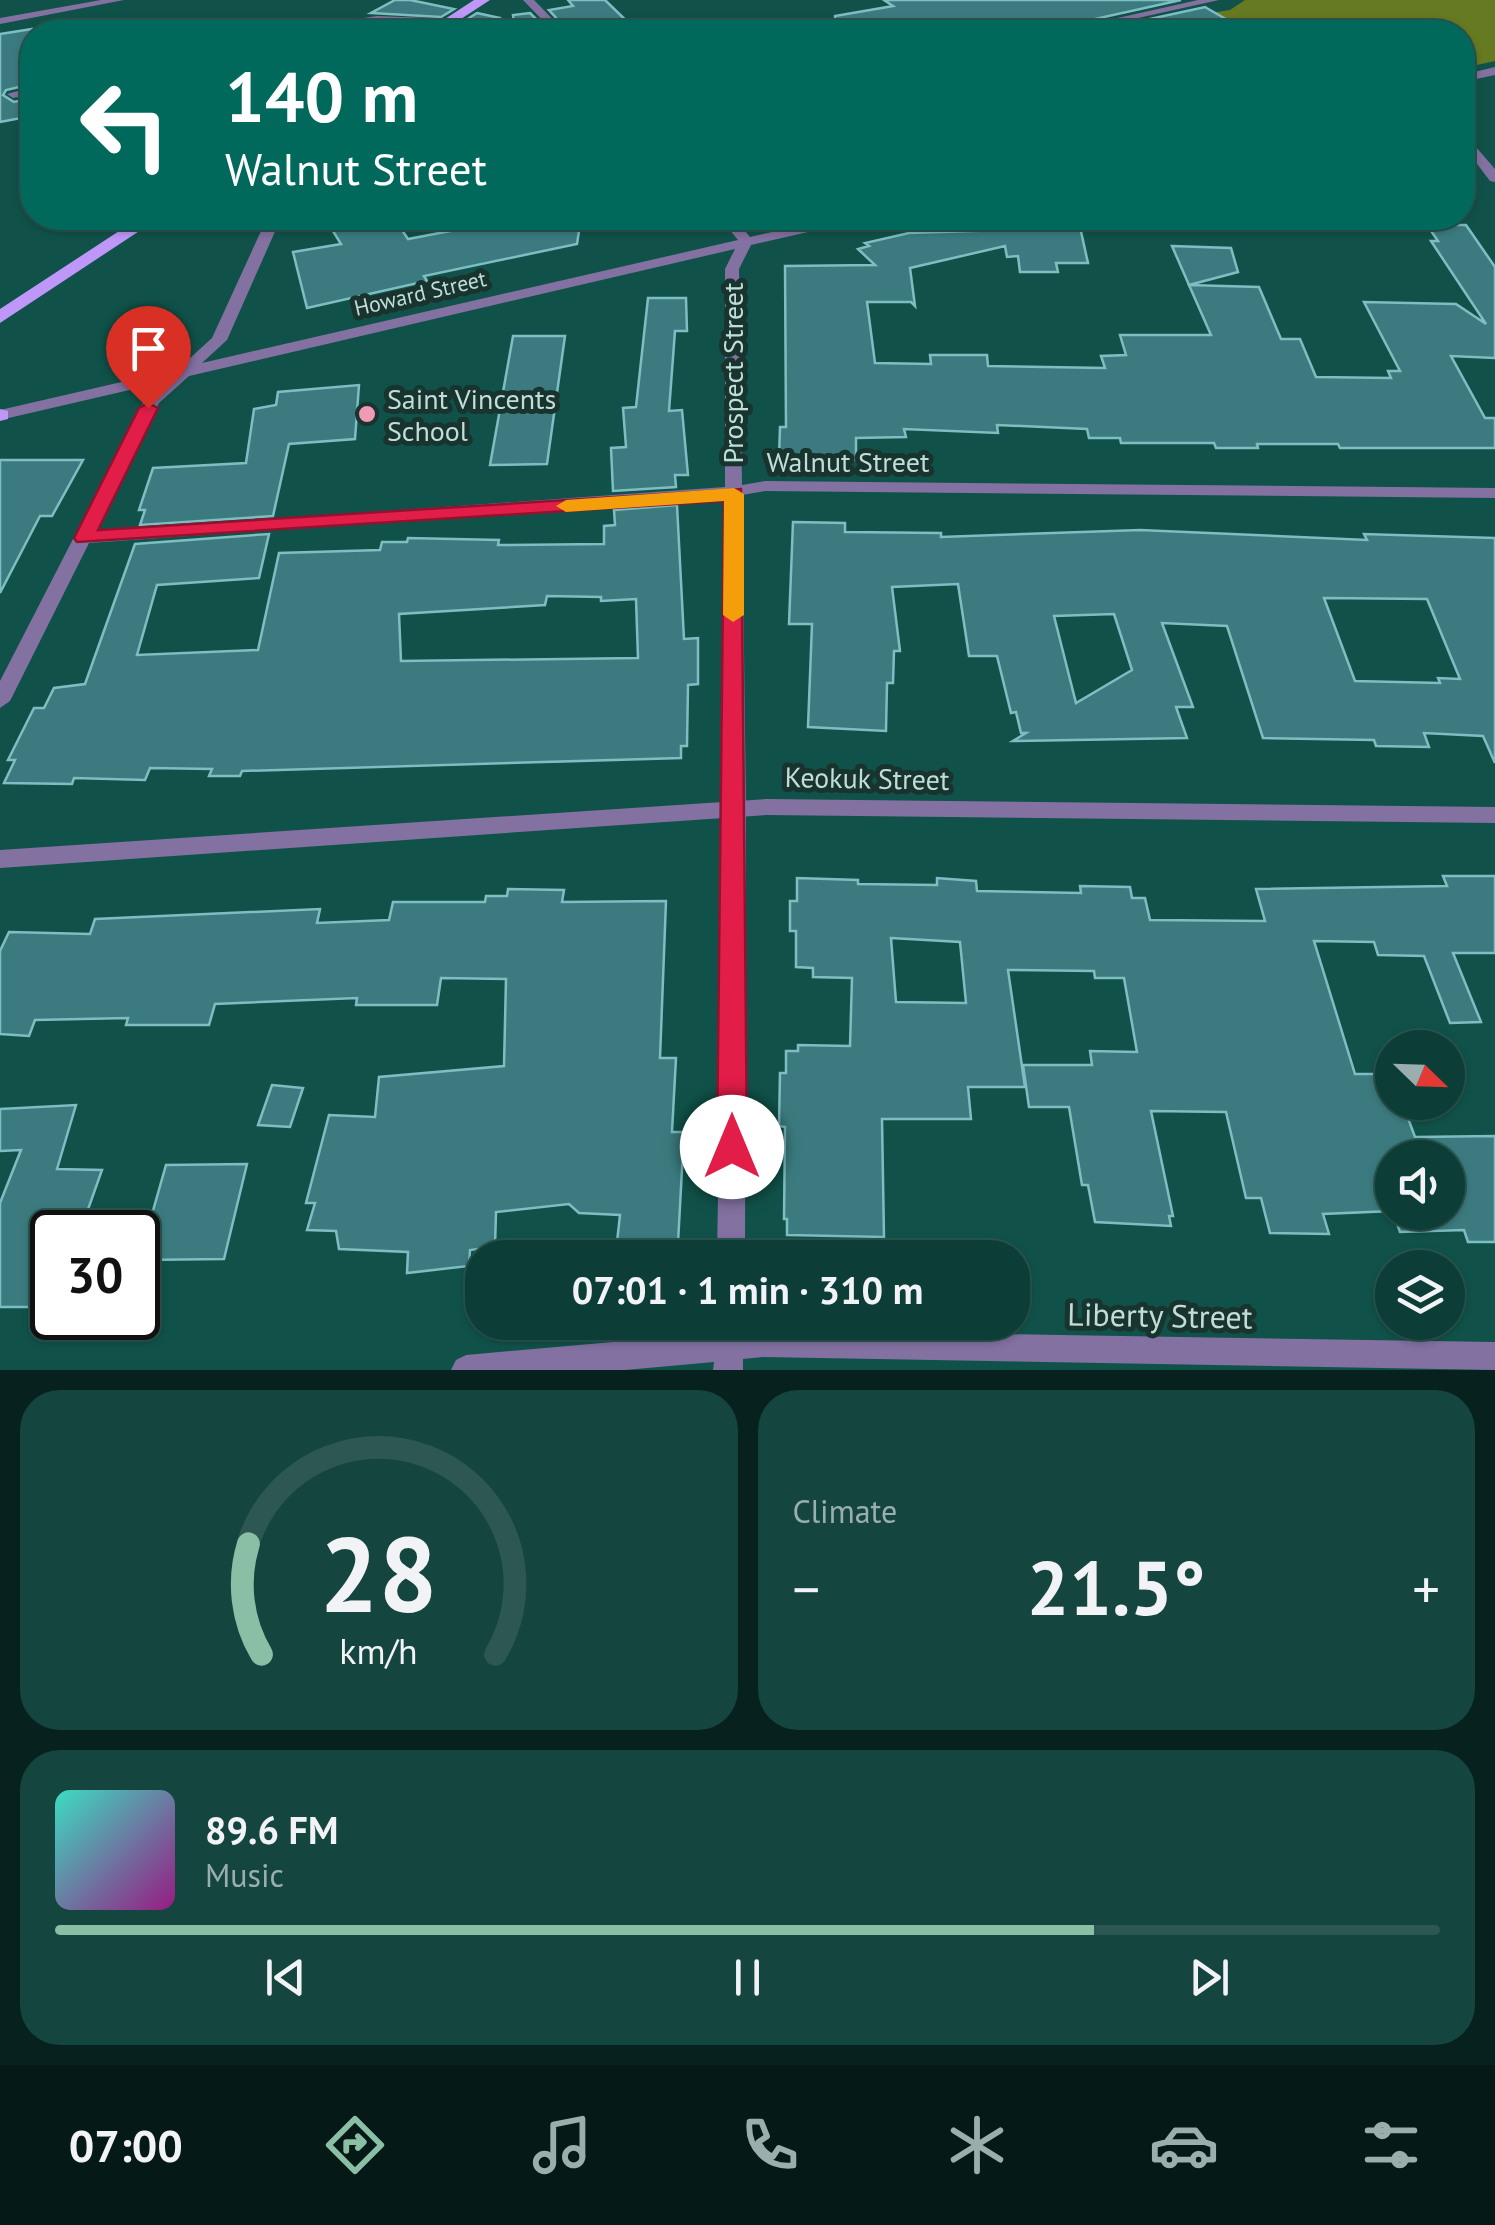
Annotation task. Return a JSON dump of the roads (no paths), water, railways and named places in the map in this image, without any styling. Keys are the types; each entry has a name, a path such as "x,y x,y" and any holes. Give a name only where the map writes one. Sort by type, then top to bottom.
{"main road":[{"path":"452,20 484,0"},
{"path":"0,317 132,230"}],"street":[{"path":"0,21 119,0"},
{"path":"528,0 548,20"},
{"path":"1118,20 1214,0"},
{"path":"382,20 407,20"},
{"path":"13,94 20,93"},
{"path":"1475,152 1495,178"},
{"path":"0,701 152,401 219,340 269,230"},
{"name":"Prospect Street","path":"731,1240 735,810 732,269 746,241 737,230"},
{"name":"Howard Street","path":"0,415 796,230"},
{"name":"Walnut Street","path":"84,538 734,494 765,486 1495,493"},
{"name":"Keokuk Street","path":"0,859 735,810 1495,815"},
{"name":"Liberty Street","path":"466,1370 729,1346 1495,1356"}],"place":[{"name":"Saint Vincents School","path":"367,414"}]}
